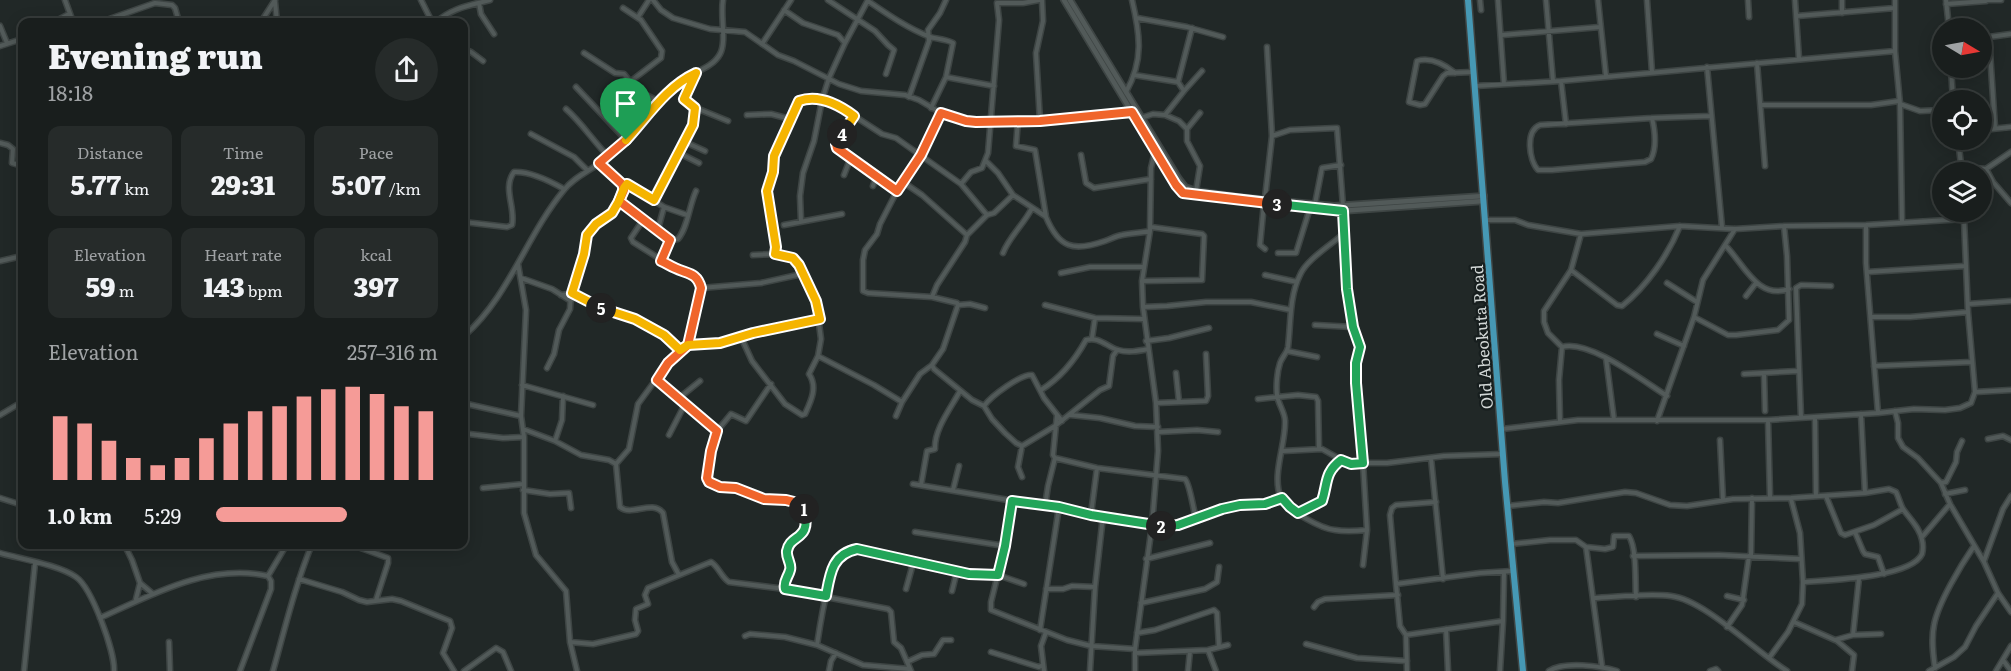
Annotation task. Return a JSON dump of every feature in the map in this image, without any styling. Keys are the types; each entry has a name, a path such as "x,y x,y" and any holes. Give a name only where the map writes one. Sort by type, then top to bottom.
{"highway":[{"name":"Old Abeokuta Road","path":"1468,0 1507,506 1523,671"}],"street":[{"path":"65,0 71,18"},
{"path":"420,0 431,18"},
{"path":"440,18 461,6 490,0"},
{"path":"638,17 651,0 673,18 710,29 745,32 778,55 839,84 861,91 909,97 941,113 966,121 1040,121 1132,112"},
{"path":"468,332 497,297 518,264 525,248 564,189 626,140 683,80 710,64 721,53 723,0"},
{"path":"762,44 791,0"},
{"path":"828,0 875,31 894,50 886,74"},
{"path":"801,221 800,196 803,173 814,141 822,100 845,43 868,0 897,21 929,36 953,43 946,77 931,108"},
{"path":"909,97 929,36 928,30 946,0"},
{"path":"961,184 971,172 982,168 986,161 999,20 997,1 1023,3 1040,0 1043,21 1036,53 1040,121"},
{"path":"1064,0 1183,193 1343,208"},
{"path":"1070,0 1182,184 1196,191 1310,208 1343,208 1484,198"},
{"path":"1126,92 1134,75 1140,48 1137,18 1132,0"},
{"path":"1480,0 1481,10"},
{"path":"1498,0 1504,84"},
{"path":"1546,0 1552,81"},
{"path":"1598,0 1606,76"},
{"path":"1647,0 1652,72"},
{"path":"1748,0 1749,17"},
{"path":"1795,0 1799,59"},
{"path":"1842,0 1842,13"},
{"path":"1894,0 1895,51 1900,103 1902,222"},
{"path":"1948,18 1946,2 2001,0"},
{"path":"264,18 275,1"},
{"path":"275,1 277,18"},
{"path":"111,18 155,3 172,5 178,18"},
{"path":"479,3 481,14 494,34"},
{"path":"623,8 638,17 662,55 631,81"},
{"path":"1797,16 1895,8"},
{"path":"784,10 803,23 838,35 845,43"},
{"path":"62,18 69,14"},
{"path":"1137,18 1192,28 1223,37"},
{"path":"0,26 7,43"},
{"path":"1502,35 1600,27"},
{"path":"1178,82 1192,28"},
{"path":"1992,37 2011,34"},
{"path":"0,46 18,40"},
{"path":"1265,249 1260,245 1272,136 1267,47"},
{"path":"468,51 483,61"},
{"path":"1475,87 1895,51"},
{"path":"584,53 615,73 624,74 638,91 660,102"},
{"path":"1455,72 1439,62 1420,59 1417,61 1408,102 1425,104 1447,73 1474,72"},
{"path":"1757,63 1766,166"},
{"path":"1707,67 1722,227"},
{"path":"1165,115 1202,71"},
{"path":"696,73 684,99 695,108 728,121"},
{"path":"1134,75 1178,82 1184,91"},
{"path":"946,77 994,86"},
{"path":"1992,78 1995,128"},
{"path":"1561,81 1566,124"},
{"path":"576,87 626,140"},
{"path":"775,254 776,247 767,191 773,172 774,156 799,101 803,100 822,100 838,105 882,134 896,138 961,184 987,215"},
{"path":"1761,105 1900,103 1920,111 1932,110"},
{"path":"654,200 693,125 695,108"},
{"path":"566,109 608,156"},
{"path":"941,113 921,155 897,191 879,224 877,234 865,250 863,291 865,293 932,297 952,301 958,306"},
{"path":"1186,129 1200,113"},
{"path":"747,115 771,114 790,119"},
{"path":"1141,118 1154,114 1165,115 1184,124 1187,141 1200,166 1196,191"},
{"path":"854,116 836,144 837,148 897,191"},
{"path":"1652,118 1655,136 1654,152 1651,159 1645,162 1538,170 1535,168 1531,146 1534,128 1540,125 1652,118 1711,117"},
{"path":"1018,120 1016,146 1035,150 1046,217 1055,234 1064,244 1094,245 1121,235 1151,229 1204,236 1202,280 1142,281"},
{"path":"1992,128 2011,127"},
{"path":"1272,136 1290,130 1335,128 1338,130 1345,264 1353,327 1360,347 1356,363 1356,383 1367,530 1363,565"},
{"path":"531,134 574,157 587,170"},
{"path":"685,142 705,151"},
{"path":"0,143 13,148 12,163 18,165"},
{"path":"1135,671 1137,633 1152,525 1158,429 1143,319 1142,281 1151,229 1151,179 1155,151"},
{"path":"1992,165 2011,152"},
{"path":"679,153 699,163"},
{"path":"1081,155 1086,183 1094,188 1151,179"},
{"path":"844,175 851,157"},
{"path":"986,161 998,173 1013,195 1046,217"},
{"path":"599,163 624,186 664,207 687,215"},
{"path":"1315,204 1322,168 1341,165"},
{"path":"468,222 507,227 512,225 514,217 509,190 511,174 514,172 520,171 564,189"},
{"path":"873,186 876,177"},
{"path":"1992,180 2011,203"},
{"path":"903,182 922,195 967,235"},
{"path":"547,368 554,354 559,330 570,309 587,235 596,224 612,213 624,186"},
{"path":"661,261 672,241 683,233 696,191"},
{"path":"932,297 967,235 987,215 992,215 1013,195"},
{"path":"619,201 672,241"},
{"path":"658,229 664,207"},
{"path":"1003,253 1032,208"},
{"path":"1278,253 1296,253 1310,208"},
{"path":"784,225 843,214"},
{"path":"643,220 631,240 661,261 693,274 699,282 701,288 688,345"},
{"path":"1486,220 1515,220 1528,225 1581,234 1680,226 1735,229 1932,221"},
{"path":"1502,429 1560,422 1768,420 1914,409 1960,408 1971,403 1975,392 1968,312 1964,222"},
{"path":"1866,225 1867,272 1878,413"},
{"path":"1571,270 1617,305 1622,306 1662,262 1680,226"},
{"path":"1694,317 1728,335 1749,335 1778,330 1789,320 1784,226"},
{"path":"1658,421 1694,317 1703,280 1735,229"},
{"path":"1343,234 1305,266 1297,282 1291,309 1287,351 1280,363 1277,396 1285,421 1283,451 1278,472 1282,498 1298,513 1324,528 1336,531 1367,530"},
{"path":"1562,347 1548,333 1544,322 1544,311 1571,270 1581,234"},
{"path":"1725,246 1756,283 1774,292 1789,289"},
{"path":"741,337 752,361 785,404 805,414 811,402 815,384 809,374 818,356 821,339 816,301 809,283 793,258 775,254 753,255"},
{"path":"0,261 18,257"},
{"path":"518,264 526,310 521,417 524,437 524,513 536,555 566,591 570,642 577,669 570,671"},
{"path":"1867,272 1966,266"},
{"path":"1061,273 1090,267 1144,267"},
{"path":"701,288 761,283 802,274"},
{"path":"1265,275 1297,282"},
{"path":"521,278 538,283 571,301"},
{"path":"1667,283 1697,302"},
{"path":"1746,296 1756,283"},
{"path":"1801,418 1796,288 1801,285 1831,286"},
{"path":"561,295 572,293 606,311 635,319 664,335 680,350"},
{"path":"1968,304 2011,301"},
{"path":"1143,307 1206,302 1251,302 1291,309"},
{"path":"958,306 970,304 985,308"},
{"path":"1045,305 1095,318 1143,319"},
{"path":"896,416 920,374 932,365 943,349 958,306"},
{"path":"1871,317 1910,317 1968,312"},
{"path":"1092,338 1095,318"},
{"path":"679,575 672,562 663,513 660,509 655,507 626,511 620,507 616,464 630,449 638,404 668,363 688,345 720,343 820,319"},
{"path":"1315,325 1353,327"},
{"path":"1146,340 1169,338 1209,328"},
{"path":"1657,334 1684,346"},
{"path":"1041,390 1053,383 1074,361 1086,340 1092,338 1116,350 1148,349"},
{"path":"1562,347 1571,345 1606,357 1668,396"},
{"path":"1560,422 1559,380 1562,347"},
{"path":"1022,477 1018,467 1022,446 1055,426 1100,390 1109,386 1116,350"},
{"path":"1287,351 1317,357"},
{"path":"1156,403 1206,401 1208,396 1206,354"},
{"path":"818,356 902,402"},
{"path":"1606,357 1614,420"},
{"path":"1874,366 1972,362"},
{"path":"932,365 960,391 984,406 1005,433 1022,446"},
{"path":"1744,374 1798,370"},
{"path":"1176,373 1179,402"},
{"path":"984,406 993,395 1028,374 1032,375 1044,398 1062,421"},
{"path":"1764,374 1765,411"},
{"path":"657,380 717,431"},
{"path":"678,398 700,381"},
{"path":"771,384 746,420 730,414 717,431 707,478 709,482 720,487 736,488 764,499 786,500 803,506 806,525 802,534 792,542 788,549 787,555 791,567 784,585 785,589"},
{"path":"522,385 593,405"},
{"path":"1975,392 2011,390"},
{"path":"921,485 927,451 935,449 934,441 960,391"},
{"path":"1258,399 1298,395 1317,399 1318,449"},
{"path":"555,441 561,420 563,396"},
{"path":"0,415 18,404"},
{"path":"468,404 521,417"},
{"path":"669,435 685,404"},
{"path":"1896,411 1898,438 1903,447 1918,458 1941,483 1950,504 1984,562 1998,593 2010,610"},
{"path":"1861,414 1865,494"},
{"path":"1045,506 1055,458 1053,455 1057,415"},
{"path":"1070,415 1158,429 1218,432"},
{"path":"1815,418 1816,496"},
{"path":"1768,420 1770,497"},
{"path":"523,429 555,441 571,452 613,461 616,464"},
{"path":"469,434 504,438 524,437"},
{"path":"534,439 540,436"},
{"path":"1988,439 2003,436 2011,440"},
{"path":"1720,440 1723,500"},
{"path":"1941,483 1946,482 1956,462 1962,441"},
{"path":"1283,451 1318,449 1329,452 1351,464 1387,463 1444,456 1503,454"},
{"path":"1055,458 1097,468 1187,480 1196,518"},
{"path":"1431,458 1443,579"},
{"path":"1298,513 1322,501 1329,472 1341,460"},
{"path":"952,490 959,466"},
{"path":"1091,515 1097,468"},
{"path":"483,488 524,484"},
{"path":"913,484 1059,507 1152,525 1178,525 1222,509 1240,505 1265,504 1282,498"},
{"path":"523,490 550,494 569,493 571,508"},
{"path":"1507,506 1544,502 1558,503 1624,492 1636,493 1662,503 1687,506 1723,500 1865,494 1894,490 1903,509 1914,522 1922,537 1923,551 1916,561 1884,574 1803,582"},
{"path":"1945,494 1965,490"},
{"path":"1826,496 1841,533 1845,535 1874,525 1903,509"},
{"path":"0,498 18,504"},
{"path":"1727,627 1743,600 1750,556 1752,498"},
{"path":"1769,658 1794,622 1802,606 1800,533 1791,498"},
{"path":"1984,562 2003,509 2011,499"},
{"path":"1012,501 991,610 1067,640 1090,646 1135,651 1190,651 1208,650 1228,645"},
{"path":"1407,671 1406,635 1400,626 1390,515 1392,508 1396,505 1436,502"},
{"path":"1922,537 1950,504"},
{"path":"1040,630 1059,507"},
{"path":"1090,671 1090,646 1103,516"},
{"path":"915,532 1005,546"},
{"path":"1855,532 1865,554 1878,557 1884,574"},
{"path":"1511,544 1576,540 1586,547 1610,549 1613,547 1614,536 1629,536 1636,597"},
{"path":"1146,559 1210,543"},
{"path":"1935,668 1932,635 1934,624 1960,567 1974,546"},
{"path":"1586,547 1602,666"},
{"path":"126,549 140,583 153,594"},
{"path":"268,576 284,549"},
{"path":"273,671 282,632 310,549"},
{"path":"364,549 388,558 376,600"},
{"path":"817,645 830,573 839,557 846,551 857,549 969,574 998,575 1024,584"},
{"path":"0,553 53,567 76,577 83,583 100,618 114,659 114,671"},
{"path":"1633,556 1750,556 1801,559"},
{"path":"906,589 914,561"},
{"path":"570,642 593,644 636,634 638,631 635,620 636,609 648,604 645,595 648,588 711,562 729,582 785,589 888,609 891,612 894,642 901,648 910,670 862,664 817,645 785,638 750,634 745,636"},
{"path":"24,671 35,563"},
{"path":"1141,603 1205,589 1217,582 1220,567"},
{"path":"952,591 957,571"},
{"path":"1396,584 1513,571"},
{"path":"100,618 136,600 211,574 235,572 268,576"},
{"path":"1500,671 1504,572"},
{"path":"240,671 271,589 268,576"},
{"path":"1853,635 1859,578"},
{"path":"299,579 368,602 392,599 401,601 450,621 452,628 443,653 454,671"},
{"path":"136,600 140,583"},
{"path":"1046,589 1063,589 1072,586 1095,588"},
{"path":"1929,671 1954,657 1965,647 1998,593"},
{"path":"1314,607 1325,599 1398,595"},
{"path":"1593,598 1673,596 1705,611 1769,658 1778,669 1786,671"},
{"path":"1728,596 1743,600"},
{"path":"1137,633 1155,630 1214,610 1217,613 1219,647"},
{"path":"1406,635 1503,621"},
{"path":"1794,622 1835,640 1854,655 1851,671"},
{"path":"1446,629 1448,671"},
{"path":"1044,671 1041,646 1046,632"},
{"path":"1835,640 1853,635 1881,634"},
{"path":"907,662 922,655 934,654 941,642 945,639 951,640"},
{"path":"169,642 170,671"},
{"path":"1306,644 1357,658 1407,661"},
{"path":"1996,671 2011,646"},
{"path":"464,671 495,648 503,652 511,671"},
{"path":"1208,650 1216,671"},
{"path":"1188,671 1190,651"},
{"path":"991,652 1039,667 1043,665"},
{"path":"829,671 836,653"},
{"path":"2003,659 2010,671"},
{"path":"1549,671 1558,667 1602,666 1617,671"},
{"path":"1710,671 1716,669 1718,671"}],"route":[{"path":"626,140 599,163 622,184 624,190 619,201 670,240 661,261 693,274 701,288 688,345 673,356 657,380 717,431 711,451 707,478 709,482 720,487 743,490 764,499 786,500 802,504 806,525 802,534 792,542 788,549 787,555 791,567 784,585 785,589 826,596 830,573 839,557 846,551 857,549 969,574 998,575 1012,501 1163,526 1178,525 1222,509 1240,505 1265,504 1282,498 1298,513 1322,501 1329,472 1333,466 1341,460 1351,464 1363,463 1356,383 1356,363 1360,347 1353,327 1347,289 1343,211 1183,193 1132,112 1040,121 976,122 941,113 921,155 897,191 837,148 836,144 854,116 831,101 810,99 799,101 774,156 767,197 776,247 775,254 793,258 799,265 809,283 820,319 753,333 720,343 688,345 680,350 664,335 635,319 606,311 572,293 584,254 587,235 596,224 612,213 619,201 624,190 624,188 627,184 654,200 693,125 695,108 684,99 684,96 694,81 696,73 667,93 626,140"}]}
